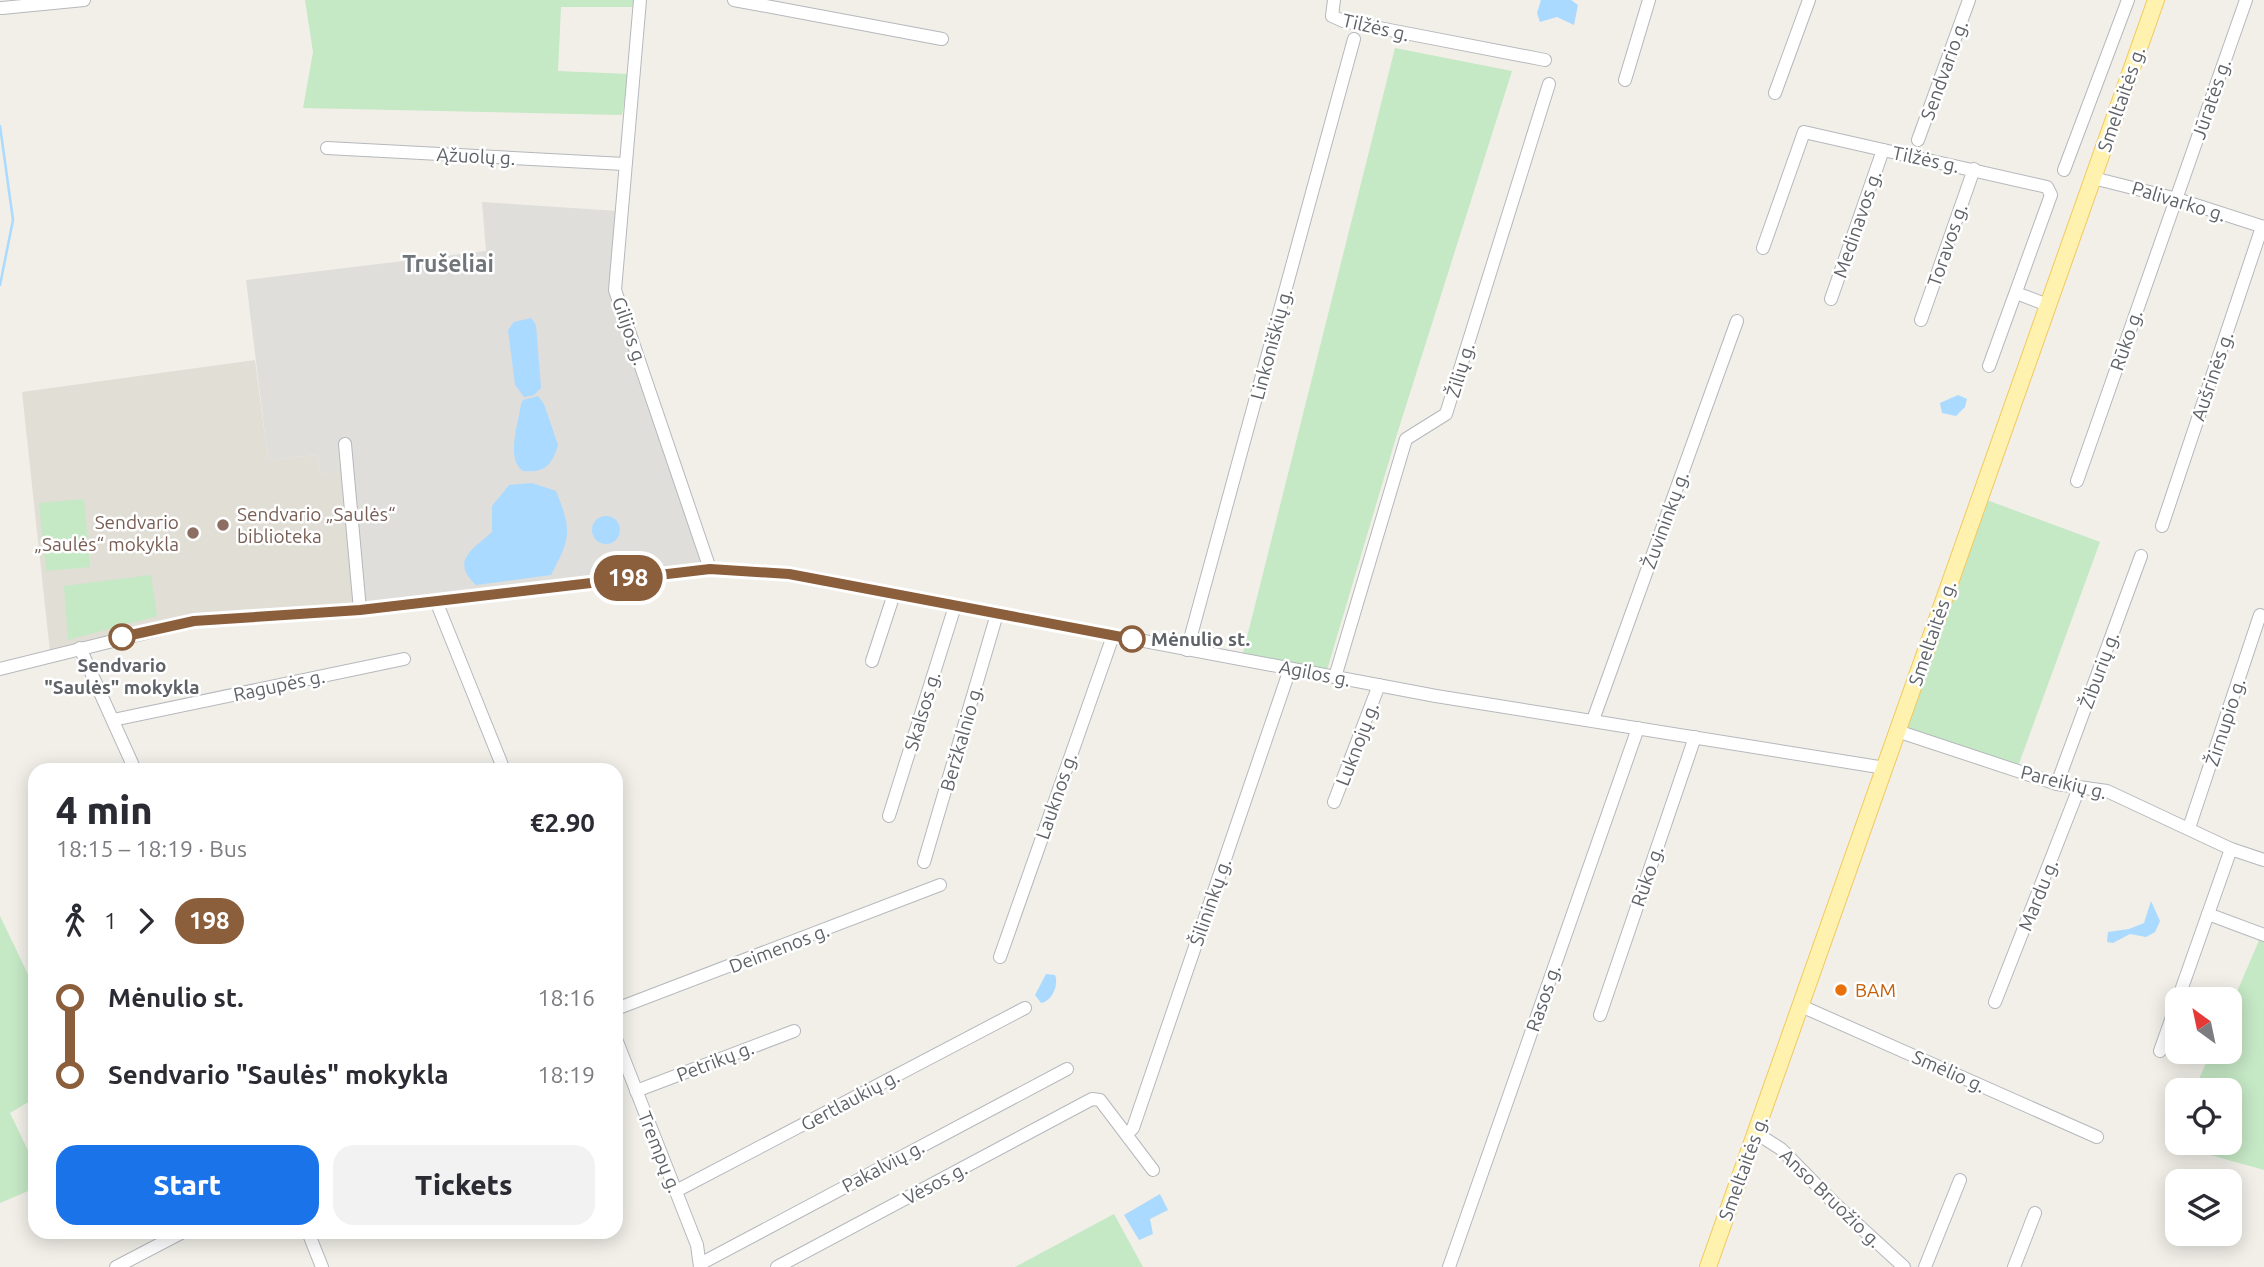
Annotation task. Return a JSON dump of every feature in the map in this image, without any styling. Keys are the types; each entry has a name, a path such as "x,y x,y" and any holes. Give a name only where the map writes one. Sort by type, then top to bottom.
{"main road":[{"name":"Smeltaitės g.","path":"1708,1267 2156,0"}],"street":[{"path":"2,8 84,0"},
{"name":"Gilijos g.","path":"640,0 615,290 710,569"},
{"path":"734,0 942,39"},
{"name":"Tilžės g.","path":"1334,0 1332,16 1358,26 1545,60"},
{"path":"1625,80 1649,0"},
{"path":"1775,93 1809,0"},
{"name":"Sendvario g.","path":"1918,141 1969,0"},
{"path":"2064,170 2128,0"},
{"name":"Jūratės g.","path":"2177,199 2246,0"},
{"name":"Linkoniškių g.","path":"1187,649 1354,39"},
{"name":"Žilių g.","path":"1335,677 1406,439 1446,414 1549,84"},
{"name":"Tilžės g.","path":"1763,248 1804,132 2047,187 2051,195 2016,293"},
{"name":"Ąžuolų g.","path":"327,148 624,164"},
{"name":"Medinavos g.","path":"1831,299 1883,150"},
{"name":"Toravos g.","path":"1920,320 1974,169"},
{"name":"Palivarko g.","path":"2093,178 2177,199 2263,227"},
{"name":"Rūko g.","path":"2077,481 2177,199"},
{"name":"Aušrinės g.","path":"2162,526 2263,227"},
{"path":"1989,366 2016,293 2048,305"},
{"name":"Žuvininkų g.","path":"1593,719 1737,321"},
{"path":"345,444 360,610"},
{"name":"Žiburių g.","path":"2057,785 2141,556"},
{"name":"Agilos g.","path":"0,669 194,621 360,610 710,569 789,574 1380,685 1885,768"},
{"path":"872,661 894,594"},
{"path":"436,601 501,763"},
{"name":"Skalsos g.","path":"889,816 955,606"},
{"name":"Beržkalnio g.","path":"924,862 997,614"},
{"name":"Žirnupio g.","path":"2189,828 2260,615"},
{"name":"Lauknos g.","path":"1000,957 1113,636"},
{"path":"80,648 132,763"},
{"name":"Ragupės g.","path":"113,720 404,659"},
{"name":"Šilininkų g.","path":"1127,1134 1133,1128 1290,669"},
{"name":"Luknojų g.","path":"1334,802 1380,685"},
{"name":"Rasos g.","path":"1448,1267 1638,728"},
{"name":"Pareikių g.","path":"1897,732 2057,785 2107,791 2231,849 2264,860"},
{"name":"Rūko g.","path":"1600,1015 1695,737"},
{"name":"Mardu g.","path":"1994,1002 2079,788"},
{"path":"2183,987 2231,849"},
{"name":"Deimenos g.","path":"623,1006 940,885"},
{"path":"2208,914 2264,935"},
{"name":"Smėlio g.","path":"1801,1006 2097,1137"},
{"name":"Gertlaukių g.","path":"676,1191 1025,1008"},
{"name":"Petrikų g.","path":"636,1091 793,1031"},
{"path":"2160,1051 2165,1037"},
{"name":"Trempų g.","path":"623,1064 697,1245 700,1266"},
{"name":"Pakalvių g.","path":"700,1266 1067,1069"},
{"name":"Vėsos g.","path":"777,1267 1092,1099 1100,1100 1127,1134"},
{"name":"Anso Bruožio g.","path":"1756,1133 1782,1149 1834,1203 1904,1267"},
{"path":"1127,1134 1153,1170"},
{"path":"1925,1267 1960,1180"},
{"path":"2014,1267 2035,1213"},
{"path":"116,1267 170,1239"},
{"path":"312,1239 322,1267"}],"shaded area":[{"path":"482,202 618,211 612,284 702,562 701,565 349,606 341,472 320,473 317,455 268,460 246,280 486,251"},
{"name":"Sendvario „Saulės“ mokykla","path":"255,360 268,460 317,455 320,473 342,471 354,592 349,606 201,615 50,652 22,392"}],"green space":[{"path":"305,0 637,0 636,7 561,7 558,71 629,74 622,115 303,108 313,52"},
{"path":"1395,48 1512,71 1397,434 1327,670 1243,653"},
{"path":"84,499 90,567 46,571 39,503"},
{"path":"1984,499 2100,542 2017,769 1903,730"},
{"path":"151,575 157,616 68,640 64,586"},
{"path":"0,916 28,974 28,1102 10,1113 28,1150 28,1191 0,1203"},
{"path":"2264,929 2264,1170 2210,1155 2242,1155 2242,1078 2199,1078 2206,1064 2242,1064 2242,987 2239,987"},
{"path":"1114,1214 1143,1267 1015,1267"}],"water":[{"path":"1541,0 1571,0 1578,5 1574,25 1557,17 1540,22 1537,13"},
{"path":"531,318 536,325 541,388 534,395 524,397 515,385 508,330 514,322"},
{"path":"1958,395 1967,399 1965,407 1956,416 1942,413 1940,403"},
{"path":"538,396 544,404 558,445 546,467 536,471 523,471 515,458 514,449 521,404 523,400"},
{"path":"532,483 556,491 565,515 566,542 551,575 476,585 468,576 465,561 472,549 492,532 492,506 509,485"},
{"path":"606,516 616,520 620,530 616,540 606,544 596,540 592,530 596,520"},
{"path":"2151,901 2160,921 2155,932 2146,937 2130,934 2113,943 2107,942 2108,932 2129,929 2144,923"},
{"path":"1046,974 1055,975 1056,983 1051,996 1041,1003 1035,995"},
{"path":"1160,1194 1168,1210 1150,1219 1153,1234 1139,1240 1124,1215"}],"waterway":[{"path":"0,126 13,220 0,285"}],"bus line":[{"name":"198","path":"122,637 194,621 360,610 710,569 789,574 1132,639"}],"place":[{"name":"Sendvario „Saulės“ biblioteka","path":"223,525"},
{"name":"Sendvario „Saulės“ mokykla","path":"193,533"},
{"name":"Sendvario \"Saulės\" mokykla","path":"122,637"},
{"name":"Mėnulio st.","path":"1132,639"},
{"name":"BAM","path":"1841,990"}],"district":[{"name":"Trušeliai","path":"448,264"}]}
